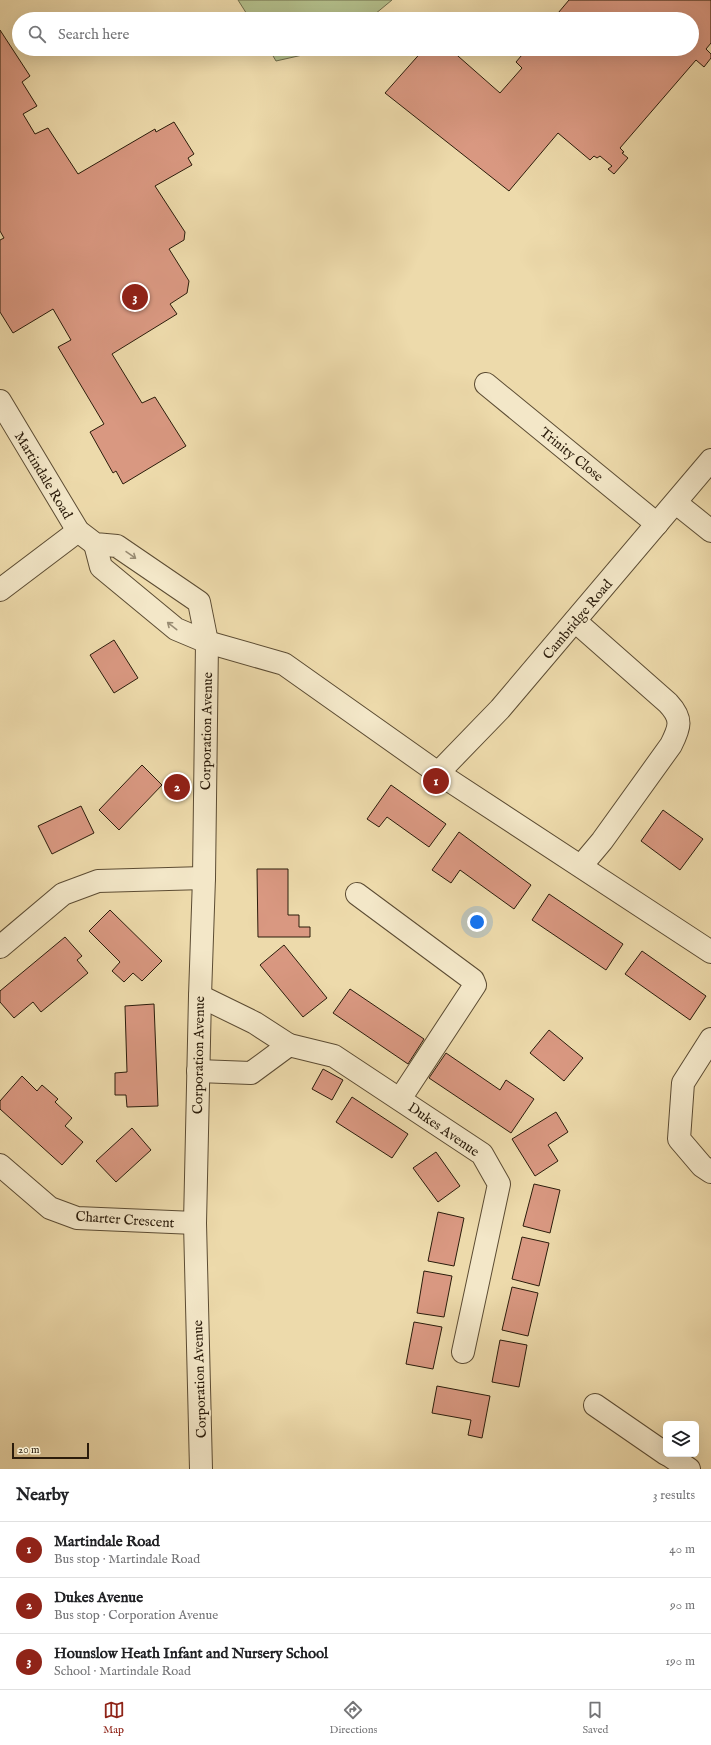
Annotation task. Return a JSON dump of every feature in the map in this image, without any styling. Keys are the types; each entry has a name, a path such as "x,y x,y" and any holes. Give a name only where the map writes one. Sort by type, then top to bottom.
{"street":[{"name":"Trinity Close","path":"486,384 657,524"},
{"name":"Martindale Road","path":"0,401 86,538 101,567 176,630 208,642 284,664 438,773 711,952"},
{"name":"Cambridge Road","path":"438,773 500,709 711,460"},
{"path":"676,503 711,531"},
{"path":"0,590 86,538 117,546 199,602 208,642"},
{"path":"575,621 668,703 677,713 679,721 678,731 671,745 602,841 581,866"},
{"name":"Corporation Avenue","path":"201,1469 194,1223 204,878 208,642"},
{"path":"0,947 63,894 98,881 204,878"},
{"path":"357,894 473,980 475,985 400,1099"},
{"name":"Dukes Avenue","path":"200,996 255,1023 289,1045 334,1056 482,1154 499,1184 463,1352"},
{"path":"711,1039 683,1084 680,1139 702,1166 711,1172"},
{"path":"198,1071 251,1073 289,1045"},
{"name":"Charter Crescent","path":"0,1165 50,1208 77,1218 194,1223"},
{"path":"595,1405 663,1452"},
{"path":"671,1457 689,1469"}],"green space":[{"path":"238,0 392,0 377,12 246,12"},
{"path":"273,56 298,56 276,61"}],"building":[{"path":"569,0 711,0 711,43 706,49 711,54 711,58 704,67 696,60 620,148 624,152 622,153 628,158 614,174 608,169 612,166 600,156 597,158 594,156 590,160 558,133 509,191 385,93 418,56 458,56 500,93 522,68 516,62 521,56 699,56 699,12 559,12"},
{"path":"0,30 12,48 12,56 17,56 30,76 22,82 37,106 23,114 35,134 48,128 78,174 155,129 156,132 174,122 194,154 188,158 192,165 155,186 185,232 184,240 169,249 189,281 187,293 170,304 177,314 112,354 142,403 155,397 186,446 123,484 116,471 113,473 90,432 104,424 58,347 71,340 53,309 13,333 0,312 0,240 4,238 0,231"},
{"path":"114,640 138,678 114,693 90,655"},
{"path":"142,765 162,785 119,830 99,810"},
{"path":"391,785 446,824 429,847 387,817 379,827 367,819"},
{"path":"81,806 94,833 52,854 38,826"},
{"path":"663,810 703,839 680,870 641,841"},
{"path":"459,832 531,885 514,909 460,870 451,883 432,870"},
{"path":"257,869 288,869 288,915 299,915 299,927 310,927 310,937 258,937"},
{"path":"549,894 623,944 606,970 532,920"},
{"path":"110,910 162,961 142,981 133,973 124,982 112,971 120,962 89,931"},
{"path":"65,937 82,956 77,960 88,973 41,1012 33,1002 14,1018 0,1002 0,991"},
{"path":"284,945 327,998 303,1017 260,965"},
{"path":"642,951 706,996 690,1020 625,974"},
{"path":"350,989 424,1039 408,1064 333,1013"},
{"path":"154,1004 158,1106 127,1107 126,1095 115,1095 115,1073 127,1072 125,1006"},
{"path":"549,1030 583,1058 564,1081 530,1053"},
{"path":"446,1053 500,1090 506,1080 534,1099 511,1133 429,1078"},
{"path":"323,1069 343,1080 332,1100 312,1089"},
{"path":"22,1076 37,1091 42,1085 58,1099 55,1102 72,1118 65,1126 83,1142 62,1165 0,1109 0,1101"},
{"path":"352,1097 408,1134 392,1158 336,1122"},
{"path":"556,1112 568,1132 548,1145 558,1161 535,1176 512,1139"},
{"path":"132,1128 151,1150 116,1182 96,1161"},
{"path":"436,1152 460,1186 438,1202 413,1168"},
{"path":"534,1184 560,1190 550,1233 523,1226"},
{"path":"438,1212 464,1218 454,1266 428,1261"},
{"path":"522,1237 549,1243 539,1286 512,1279"},
{"path":"424,1271 452,1276 444,1317 417,1313"},
{"path":"512,1287 538,1293 528,1336 502,1330"},
{"path":"414,1322 442,1327 433,1369 406,1364"},
{"path":"500,1340 527,1345 519,1387 492,1382"},
{"path":"437,1386 490,1396 482,1438 468,1435 471,1420 432,1413"}],"place":[{"name":"Hounslow Heath Infant and Nursery School","path":"135,297"},
{"name":"Martindale Road","path":"436,781"},
{"name":"Dukes Avenue","path":"177,787"}]}
